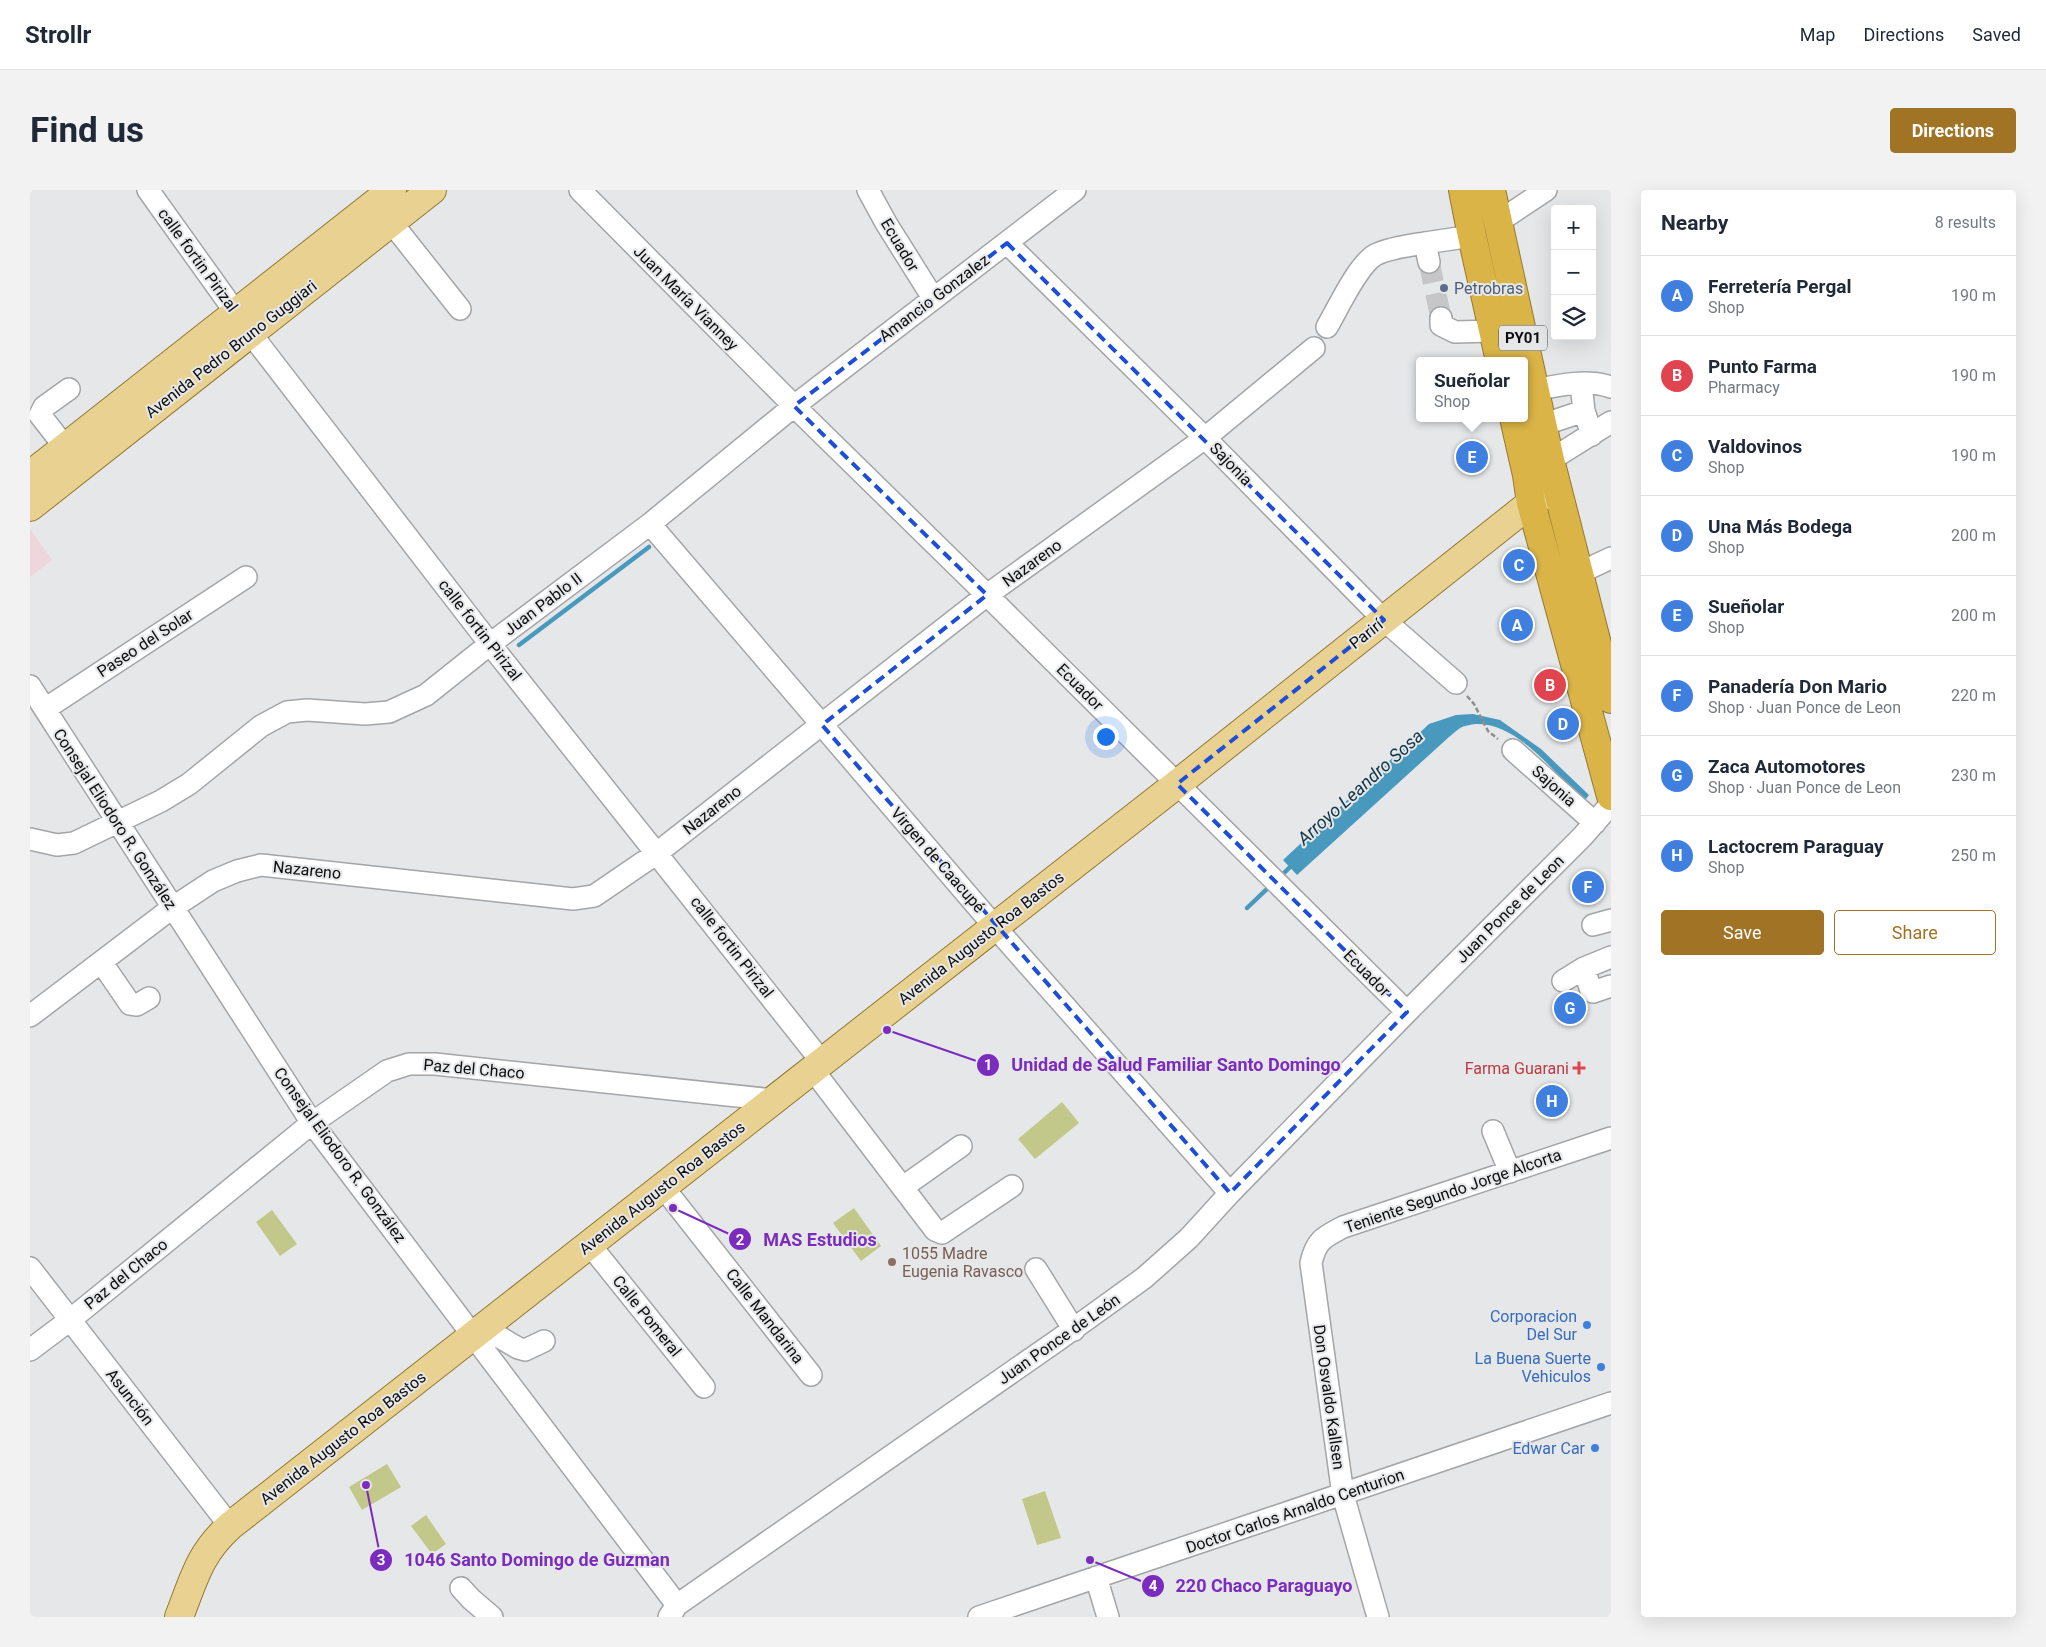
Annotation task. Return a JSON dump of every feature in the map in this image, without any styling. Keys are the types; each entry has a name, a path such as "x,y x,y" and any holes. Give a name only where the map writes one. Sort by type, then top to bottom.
{"highway":[{"name":"PY01","path":"1463,190 1499,357"},
{"name":"PY01","path":"1491,190 1528,357"},
{"name":"PY01","path":"1528,358 1550,460 1611,699"},
{"path":"1515,422 1527,475 1531,503 1606,763 1611,796"}],"main road":[{"name":"Avenida Pedro Bruno Guggiari","path":"30,475 392,190"},
{"name":"Avenida Pedro Bruno Guggiari","path":"30,507 432,190"},
{"name":"Parirí","path":"1177,784 1531,503 1557,486"},
{"name":"Avenida Augusto Roa Bastos","path":"179,1617 207,1550 230,1526 1177,784"}],"street":[{"name":"calle fortin Pirizal","path":"148,190 251,334 490,644 657,853 818,1066 935,1230 942,1233 1012,1186"},
{"name":"Ecuador","path":"868,190 886,223 933,298"},
{"name":"Amancio Gonzalez","path":"794,406 1074,190"},
{"path":"1498,222 1546,190"},
{"name":"Juan María Vianney","path":"590,193 794,406"},
{"path":"391,222 460,309"},
{"path":"1327,326 1351,285 1375,255 1403,246 1427,253 1472,236"},
{"name":"Sajonia","path":"1007,243 1384,620 1456,683"},
{"path":"1440,318 1441,325 1454,332 1494,331"},
{"name":"Nazareno","path":"30,1016 172,908 213,881 237,870 261,865 573,899 594,896 657,853 987,595 1204,438 1314,348"},
{"path":"1581,384 1584,411 1592,435"},
{"path":"1535,390 1581,384 1603,384 1611,387"},
{"path":"65,447 40,415 44,407 69,389"},
{"name":"Ecuador","path":"794,406 1406,1012"},
{"name":"Juan Pablo II","path":"30,839 57,845 74,843 161,801 189,784 261,726 287,712 307,710 365,714 389,712 426,695 490,644 650,524 794,406"},
{"path":"1542,425 1584,411"},
{"path":"1527,475 1611,422"},
{"name":"Virgen de Caacupé","path":"650,524 995,927 1230,1193"},
{"path":"1579,573 1611,558"},
{"name":"Paseo del Solar","path":"45,709 246,577"},
{"name":"Consejal Eliodoro R. González","path":"30,686 312,1123 478,1332 673,1611"},
{"name":"Sajonia","path":"1514,750 1595,823"},
{"name":"Juan Ponce de Leon","path":"1406,1012 1595,823 1611,804"},
{"path":"1563,981 1584,968 1611,957"},
{"path":"102,963 130,1004 137,1005 149,998"},
{"path":"1584,968 1591,991 1611,986"},
{"name":"Juan Ponce de León","path":"673,1611 1074,1330 1144,1278 1189,1238 1230,1193 1406,1012"},
{"name":"Paz del Chaco","path":"30,1350 70,1320 312,1123 387,1071 409,1064 435,1064 774,1100"},
{"path":"1493,1131 1510,1172"},
{"name":"Teniente Segundo Jorge Alcorta","path":"1311,1262 1314,1251 1321,1240 1344,1227 1611,1138"},
{"path":"903,1187 961,1146"},
{"name":"Calle Mandarina","path":"663,1187 811,1375"},
{"name":"Calle Pomeral","path":"590,1244 704,1387"},
{"name":"Don Osvaldo Kallsen","path":"1311,1262 1343,1495 1378,1617"},
{"name":"Asunción","path":"30,1268 230,1526"},
{"path":"1036,1269 1074,1330"},
{"path":"478,1332 525,1350 544,1341"},
{"name":"Doctor Carlos Arnaldo Centurion","path":"979,1617 1611,1403"},
{"path":"1096,1577 1108,1617"},
{"path":"461,1588 492,1617"}],"path":[{"path":"1474,704 1488,731"}],"highlighted area":[{"path":"1007,243 1384,620 1177,784 1407,1012 1230,1193 822,725 987,595 794,406"}],"shaded area":[{"path":"30,529 52,560 30,577"}],"green space":[{"path":"1062,1102 1079,1123 1035,1159 1018,1139"},
{"path":"854,1208 881,1246 861,1261 833,1223"},
{"path":"272,1210 297,1244 280,1256 256,1222"},
{"path":"387,1464 401,1487 362,1510 349,1487"},
{"path":"1045,1491 1061,1538 1037,1545 1022,1499"},
{"path":"426,1515 446,1544 432,1554 411,1526"}],"water":[{"path":"1473,714 1500,720 1541,749 1589,795 1583,803 1546,762 1515,737 1499,728 1482,724 1465,726 1449,737 1297,875 1283,860 1429,724 1456,715"}],"waterway":[{"name":"Arroyo Leandro Sosa","path":"519,645 649,547"},
{"name":"Arroyo Leandro Sosa","path":"1279,878 1293,864"},
{"name":"Arroyo Leandro Sosa","path":"1247,908 1271,885"}],"tunnel":[{"path":"1429,262 1441,318"}],"place":[{"name":"Petrobras","path":"1444,288"},
{"name":"Sueñolar","path":"1472,457"},
{"name":"Valdovinos","path":"1519,565"},
{"name":"Ferretería Pergal","path":"1517,625"},
{"name":"Punto Farma","path":"1550,685"},
{"name":"Una Más Bodega","path":"1563,724"},
{"name":"Panadería Don Mario","path":"1588,887"},
{"name":"Zaca Automotores","path":"1570,1008"},
{"name":"Unidad de Salud Familiar Santo Domingo","path":"887,1030"},
{"name":"Farma Guarani","path":"1579,1068"},
{"name":"Lactocrem Paraguay","path":"1552,1101"},
{"name":"MAS Estudios","path":"673,1208"},
{"name":"1055 Madre Eugenia Ravasco","path":"892,1262"},
{"name":"Corporacion Del Sur","path":"1587,1325"},
{"name":"La Buena Suerte Vehiculos","path":"1601,1367"},
{"name":"Edwar Car","path":"1595,1448"},
{"name":"1046 Santo Domingo de Guzman","path":"366,1485"},
{"name":"220 Chaco Paraguayo","path":"1090,1560"}]}
